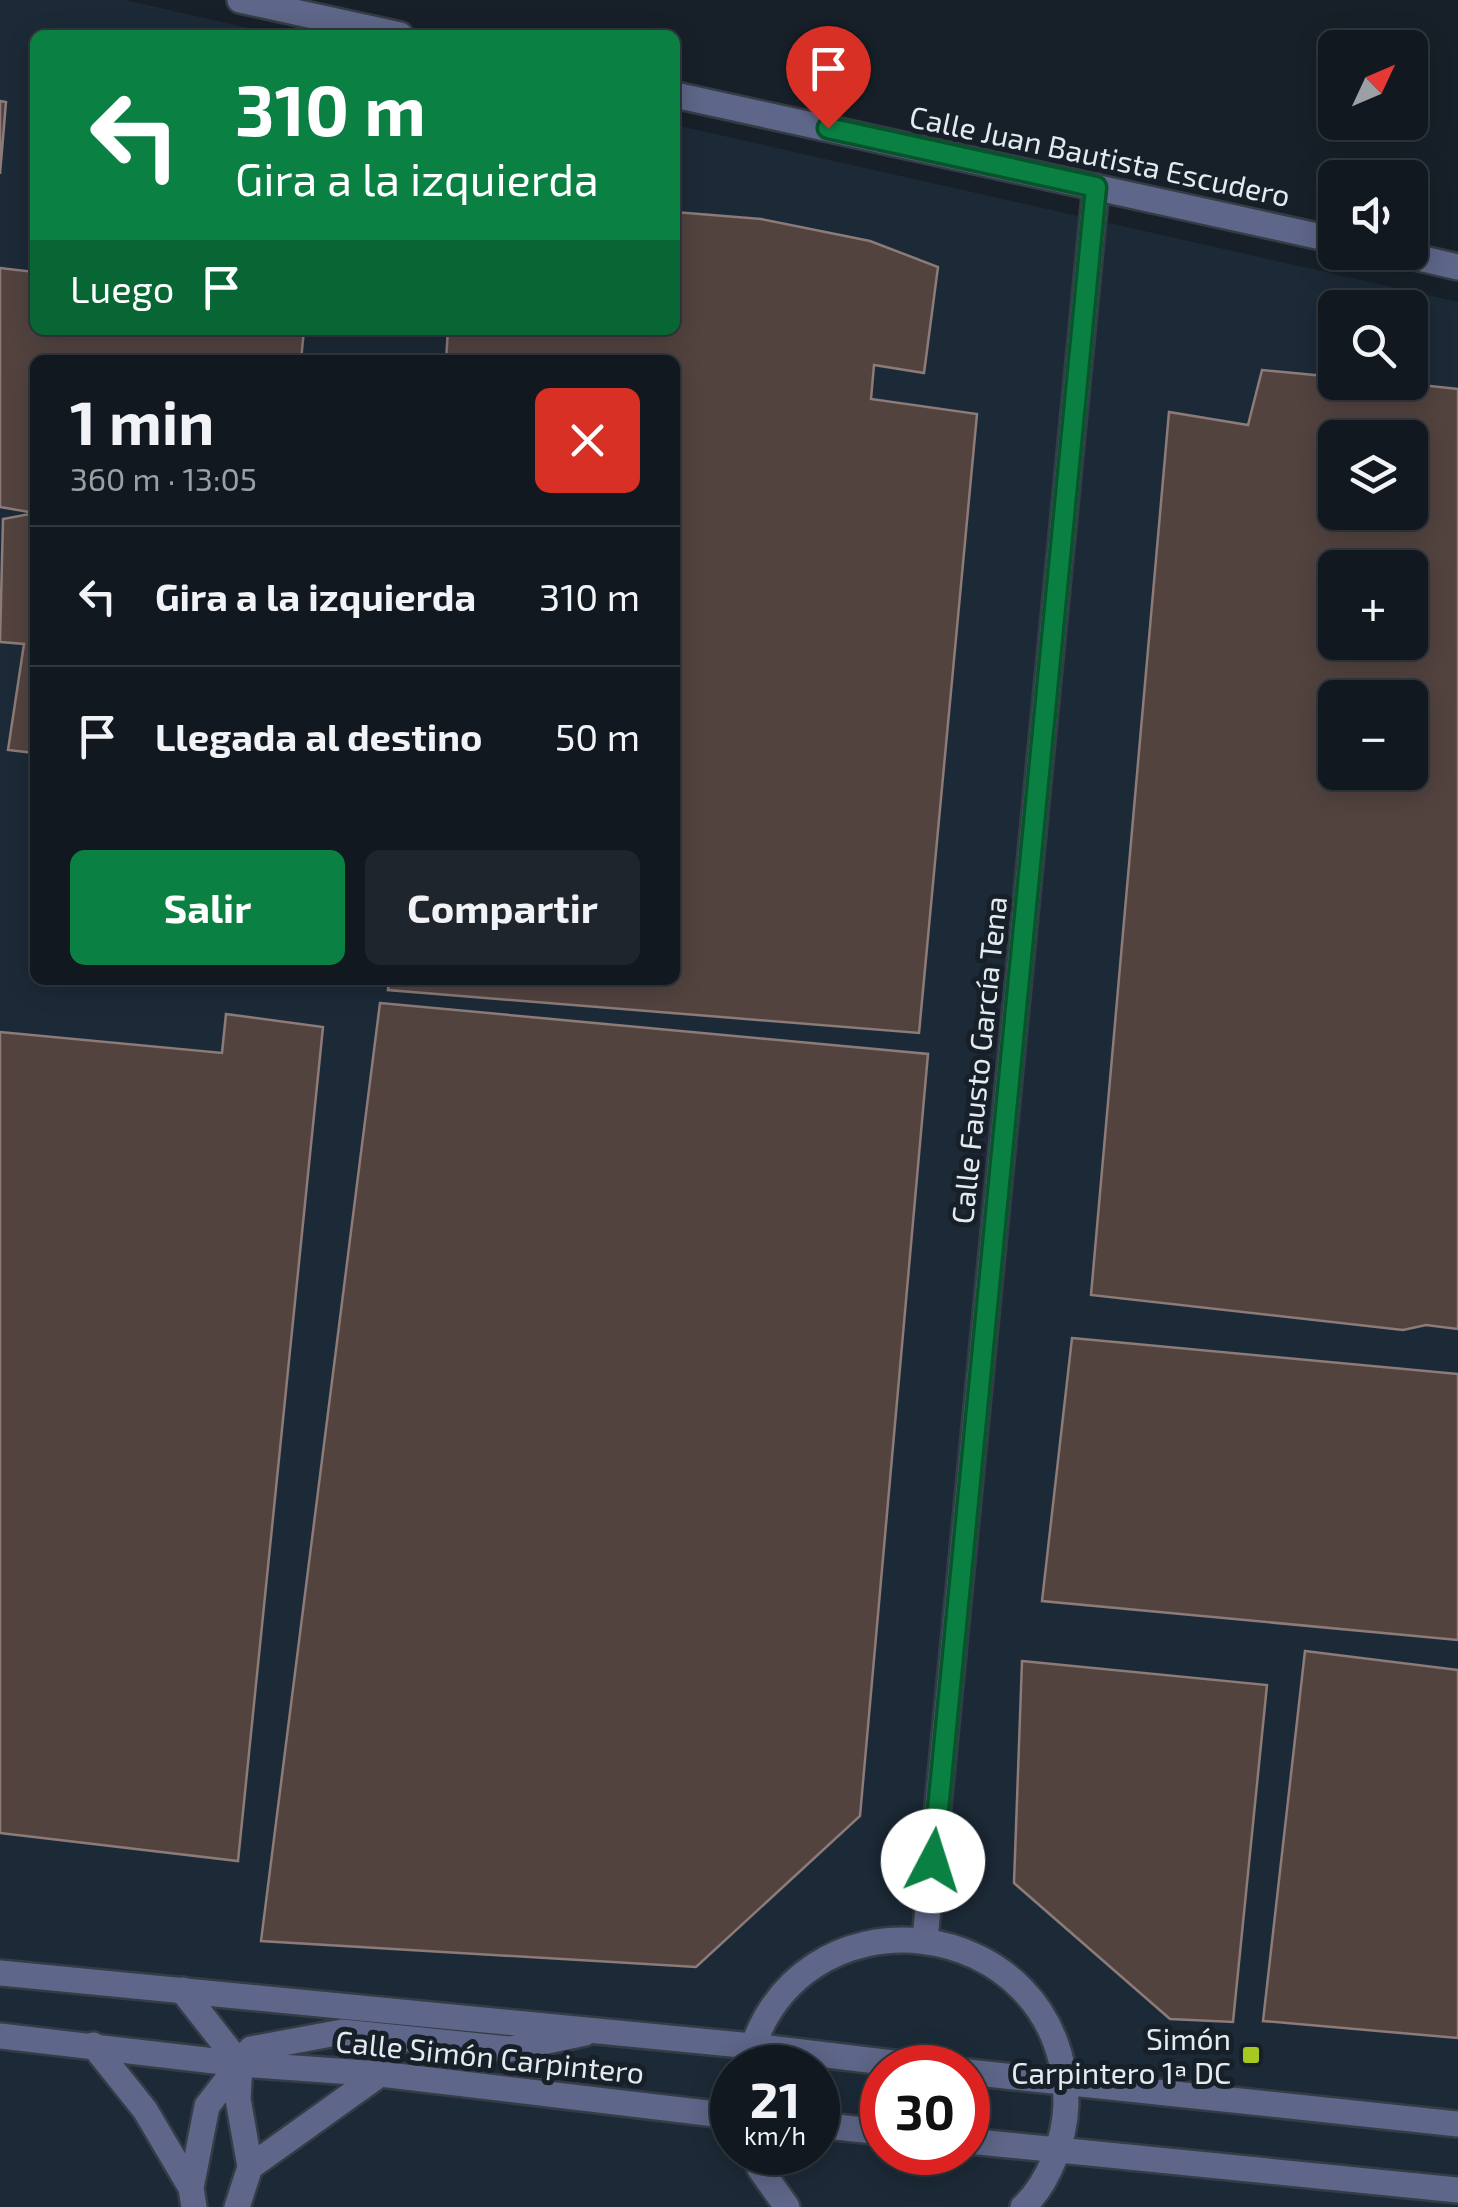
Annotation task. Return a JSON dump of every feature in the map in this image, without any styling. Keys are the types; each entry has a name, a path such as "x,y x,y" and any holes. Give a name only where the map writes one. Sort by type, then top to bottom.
{"street":[{"path":"240,0 377,30"},
{"name":"Calle Juan Bautista Escudero","path":"680,96 1318,236"},
{"name":"Calle Fausto García Tena","path":"925,1939 1096,187"},
{"path":"1428,260 1458,267"},
{"path":"756,2045 778,1998 820,1961 871,1941 925,1939 977,1954 1021,1987 1051,2031 1066,2083 1066,2118 1058,2151 1032,2199 1023,2207"},
{"name":"Calle Simón Carpintero","path":"0,1973 595,2030 710,2050"},
{"path":"182,1990 240,2064 238,2099 250,2167 237,2207"},
{"name":"Calle Simón Carpintero","path":"240,2064 252,2049 342,2032 510,2049 595,2030"},
{"name":"Calle Simón Carpintero","path":"0,2036 240,2064 380,2074 710,2113"},
{"path":"93,2045 145,2110 193,2197"},
{"path":"193,2197 207,2106 240,2064"},
{"path":"250,2167 380,2074"},
{"path":"990,2074 1458,2124"},
{"path":"990,2143 1458,2190"},
{"path":"764,2175 787,2207"}],"shaded area":[{"path":"0,0 125,0 257,30 30,30 30,335 680,335 680,126 1405,290 1318,290 1318,400 1428,400 1428,295 1458,302 1458,2207 0,2207"}],"building":[{"path":"0,101 6,102 0,174"},
{"path":"680,212 761,219 870,241 938,267 924,373 874,365 871,399 977,414 919,1033 388,990 388,985 680,985 680,355 446,355 448,335 680,335"},
{"path":"0,268 30,271 30,335 304,335 302,355 30,355 30,512 0,507"},
{"path":"1262,370 1318,375 1318,400 1428,400 1428,386 1458,389 1458,1329 1426,1325 1403,1330 1091,1295 1169,412 1248,425"},
{"path":"30,514 30,752 8,750 24,644 0,642 3,519"},
{"path":"380,1003 928,1054 860,1816 696,1967 261,1941"},
{"path":"226,1014 323,1027 238,1861 0,1833 0,1032 222,1053"},
{"path":"1072,1338 1458,1374 1458,1640 1042,1601"},
{"path":"1305,1651 1458,1670 1458,2038 1263,2021"},
{"path":"1022,1661 1267,1685 1233,2022 1170,2019 1014,1883"}],"place":[{"name":"Simón Carpintero 1ª DC","path":"1251,2055"}],"route":[{"path":"828,128 1096,187 933,1861"}]}
